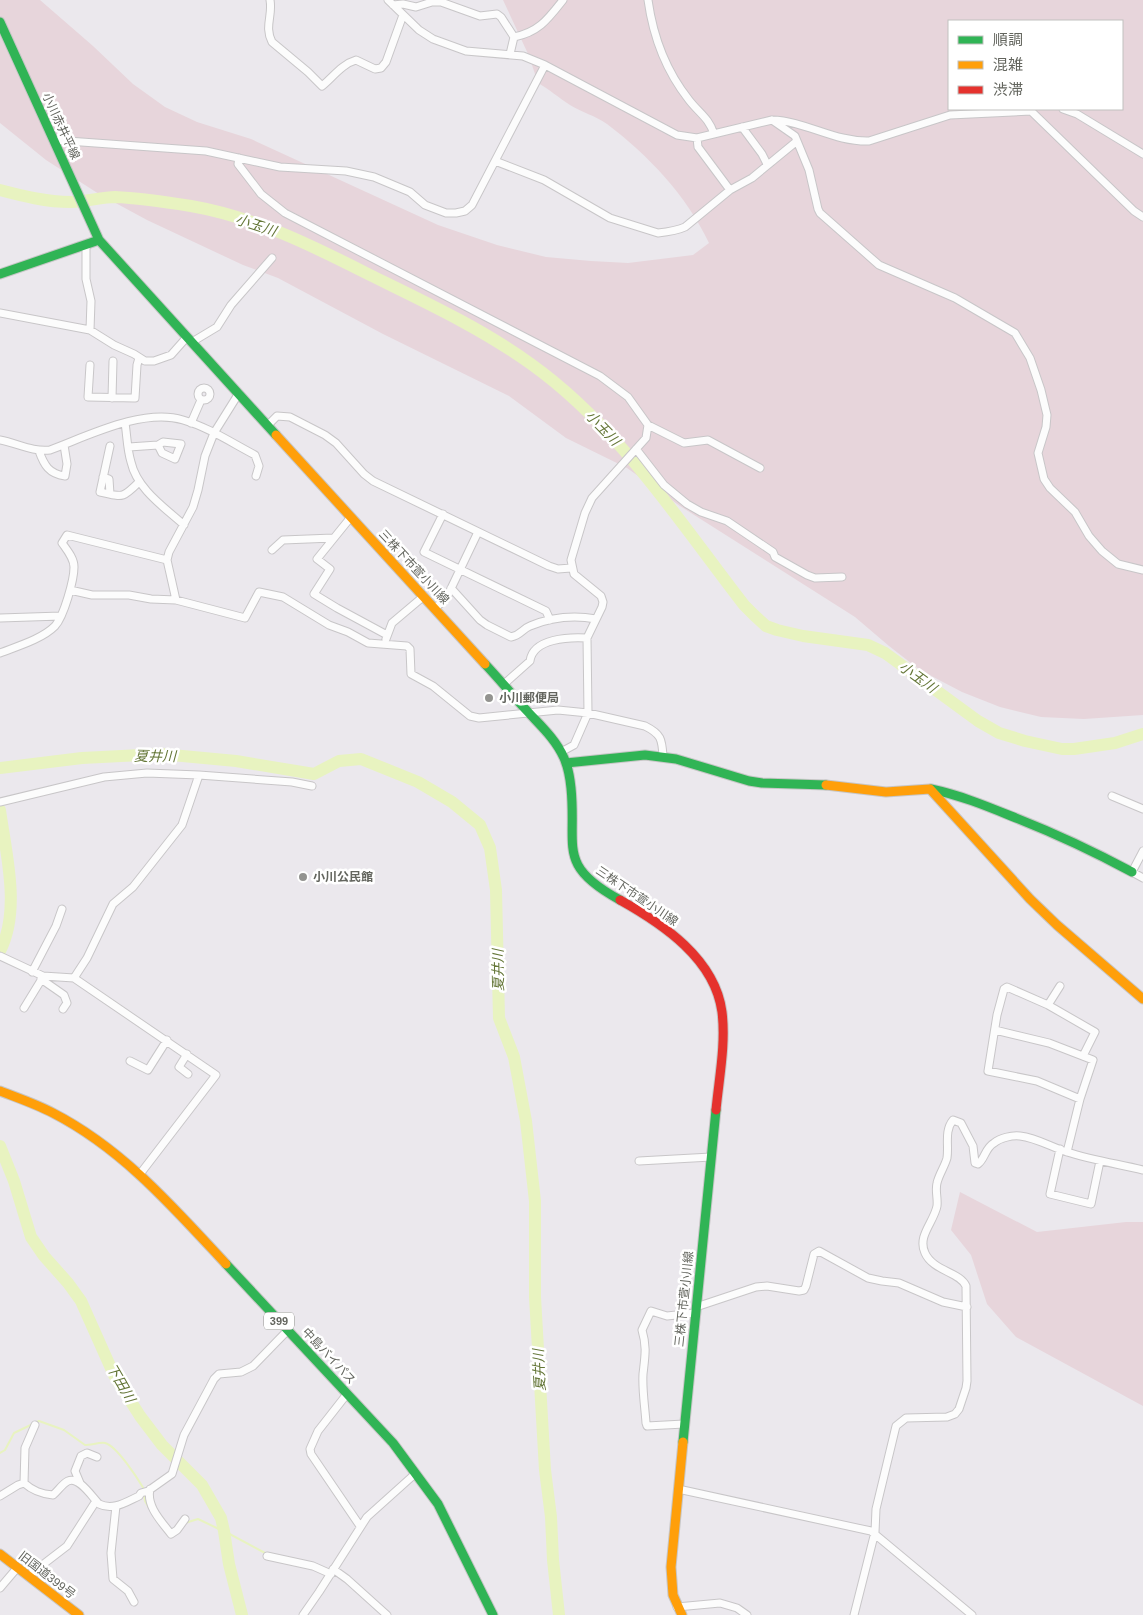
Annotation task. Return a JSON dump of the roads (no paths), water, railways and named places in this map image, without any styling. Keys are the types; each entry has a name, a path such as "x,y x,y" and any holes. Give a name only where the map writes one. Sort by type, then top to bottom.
{"main road":[{"name":"小川赤井平線","path":"0,22 99,240"},
{"path":"0,274 99,240"},
{"name":"三株下市萱小川線","path":"99,240 504,684 561,752 566,763 572,799 572,849 576,865 586,877 598,886 640,911 670,933 696,957 710,975 718,994 723,1019 723,1041 670,1579 680,1611"},
{"path":"566,763 645,755 663,756 762,783 835,785 886,792 930,788 952,793 1027,822 1132,872"},
{"path":"930,788 1030,899 1057,925 1143,999"},
{"name":"中島バイパス","path":"0,1091 52,1112 80,1128 140,1174 288,1330 393,1442 416,1473 438,1504 493,1615"},
{"name":"旧国道399号","path":"0,1554 79,1615"}],"street":[{"path":"270,0 268,26 272,42 322,86 344,65 352,61 356,60 375,70 382,68 386,62 402,15"},
{"path":"514,37 542,26 562,0"},
{"path":"648,0 659,47 668,69 689,101 710,122 714,134"},
{"path":"390,3 416,7 432,2 440,2 480,16 496,14 501,16 514,37 510,54"},
{"path":"390,3 419,30 433,39 466,51 523,56 545,65 677,135 697,138 772,120 784,120 840,139 869,141 950,115 1035,110 1134,211 1143,217"},
{"path":"54,140 206,151 280,167 346,171 374,177 410,192 425,205 446,213 456,214 465,211 472,205 545,65"},
{"path":"1066,110 1078,114 1143,154"},
{"path":"772,120 790,131 797,141 809,170 818,209 863,253 879,265 955,298 1015,333 1030,358 1047,415 1046,427 1038,453 1047,484 1075,512 1089,536 1102,551 1118,564 1143,570"},
{"path":"742,127 767,164"},
{"path":"697,138 698,147 730,190"},
{"path":"495,161 544,180 610,218 658,232 679,230 730,190 752,178 797,141"},
{"path":"239,158 238,164 260,194 284,213 600,376 628,397 648,425 684,443 708,440 760,468"},
{"path":"86,244 86,279 91,301 90,330"},
{"path":"0,313 90,330 145,361 154,362 171,355 190,339 217,327 231,306 272,258"},
{"path":"90,364 88,397 135,398 139,358"},
{"path":"112,398 113,361"},
{"path":"176,600 167,560 169,552 193,507 205,456 214,433 239,393"},
{"path":"191,423 201,400"},
{"path":"0,440 39,451 50,450 136,419 159,416 191,423 256,455 259,466 256,476"},
{"path":"268,425 277,416 285,416 325,435 336,443 364,474 373,481 549,566 558,569 572,568"},
{"path":"126,423 131,462 139,482 150,495 184,525"},
{"path":"561,752 574,745 588,713 587,638 604,602 601,596 578,578 572,568 571,560 585,513 592,498 646,438 648,425"},
{"path":"39,451 43,462 49,469 56,475 65,476 67,464 64,445"},
{"path":"129,447 158,445"},
{"path":"110,446 103,477 109,479 110,494 126,495 139,482"},
{"path":"635,450 664,485 700,512 728,521 773,552 775,557 807,575 823,578 842,577"},
{"path":"49,469 67,464"},
{"path":"443,514 424,552 546,611 550,620"},
{"path":"351,517 317,559 330,569 314,594 387,635"},
{"path":"435,608 446,599 478,532"},
{"path":"0,653 46,633 56,625 70,590 74,566 71,557 62,543 67,535 167,560"},
{"path":"272,550 284,540 333,538"},
{"path":"451,588 480,620 511,637 518,635 530,626 562,617 582,617 596,620"},
{"path":"70,590 92,595 176,600 245,618 259,592 283,597 329,625 348,632 368,643 406,646 410,649 411,674 433,686 470,716 479,718 558,710 588,713 646,726 654,730 662,742 663,756"},
{"path":"386,644 387,635 392,623 424,596"},
{"path":"0,618 61,616"},
{"path":"504,684 530,661 537,647 573,637 587,638"},
{"path":"3,801 104,777 125,774 199,775 292,782 312,786"},
{"path":"74,978 87,958 113,904 133,887 182,825 199,775"},
{"path":"1112,796 1143,809"},
{"path":"1143,851 1132,872 1143,878"},
{"path":"32,972 56,926 62,909"},
{"path":"3,957 42,978 64,995 67,1003 63,1009"},
{"path":"42,978 74,978 216,1074 140,1174"},
{"path":"24,1008 42,978"},
{"path":"1048,1005 1060,986"},
{"path":"1080,1099 1037,1081 988,1071 994,1030 1004,989 1007,987 1048,1005 1095,1032 1083,1056"},
{"path":"994,1030 1049,1043 1094,1060 1050,1194 1091,1204 1100,1161"},
{"path":"130,1061 148,1070 167,1040"},
{"path":"187,1054 178,1067 188,1074"},
{"path":"854,1615 875,1532 876,1509 896,1426 906,1418 947,1417 955,1414 959,1409 967,1381 965,1283 963,1280 938,1268 931,1262 924,1252 923,1243 926,1230 936,1212 938,1204 936,1183 946,1160 947,1134 953,1120 962,1123 973,1146 975,1162 978,1164 988,1148 994,1143 1007,1137 1019,1136 1038,1140 1100,1161 1143,1170"},
{"path":"639,1160 711,1157"},
{"path":"684,1424 647,1426 643,1374 646,1349 642,1330 651,1311 667,1316 696,1310 756,1287 767,1286 799,1291 804,1290 814,1254 819,1252 868,1278 882,1282 898,1283 943,1302 966,1307"},
{"path":"24,1483 33,1491 52,1495 68,1481 74,1480 80,1483 103,1506 116,1506 139,1496 172,1474 184,1435 214,1379 219,1374 241,1372 253,1366 288,1330"},
{"path":"347,1394 318,1431 310,1449 311,1454 360,1526"},
{"path":"24,1483 25,1448 35,1425"},
{"path":"80,1483 75,1471 81,1456 87,1453 97,1457"},
{"path":"302,1615 360,1526 376,1507 416,1473"},
{"path":"0,1496 24,1483"},
{"path":"678,1489 875,1532 972,1615"},
{"path":"146,1491 150,1503 171,1534 185,1520"},
{"path":"28,1576 67,1546 96,1500"},
{"path":"116,1506 111,1553 113,1578 128,1591 134,1602"},
{"path":"267,1556 332,1571 347,1579 387,1615"},
{"path":"0,1588 17,1568"},
{"path":"680,1611 720,1603 742,1612"}],"waterway":[{"name":"小玉川","path":"0,190 62,202 115,197 191,206 238,217 261,225 327,254 473,327 531,364 563,389 592,416 646,476 744,605 766,626 803,636 868,645 885,653 978,721 999,733 1025,741 1062,749 1074,749 1115,743 1143,734"},
{"name":"夏井川","path":"0,768 82,758 161,754 236,761 314,774 339,761 361,759 418,782 452,802 480,825 490,848 496,890 499,1018 514,1057 526,1121 535,1201 535,1297 545,1470 559,1615"},
{"name":"下田川","path":"0,810 8,863 11,900 10,918 0,951"},
{"name":"下田川","path":"0,1146 14,1181 31,1237 81,1301 114,1375 140,1416 162,1445 202,1485 221,1518 229,1564 242,1615"},
{"path":"0,1453 5,1450 14,1433 39,1421 64,1430 85,1445 103,1443 110,1445 127,1463 144,1489"},
{"path":"144,1494 149,1508"},
{"path":"185,1523 198,1519 221,1530 224,1529"},
{"path":"224,1531 267,1554"}],"place":[{"name":"小川郵便局","path":"489,698"},
{"name":"小川公民館","path":"303,877"}]}
